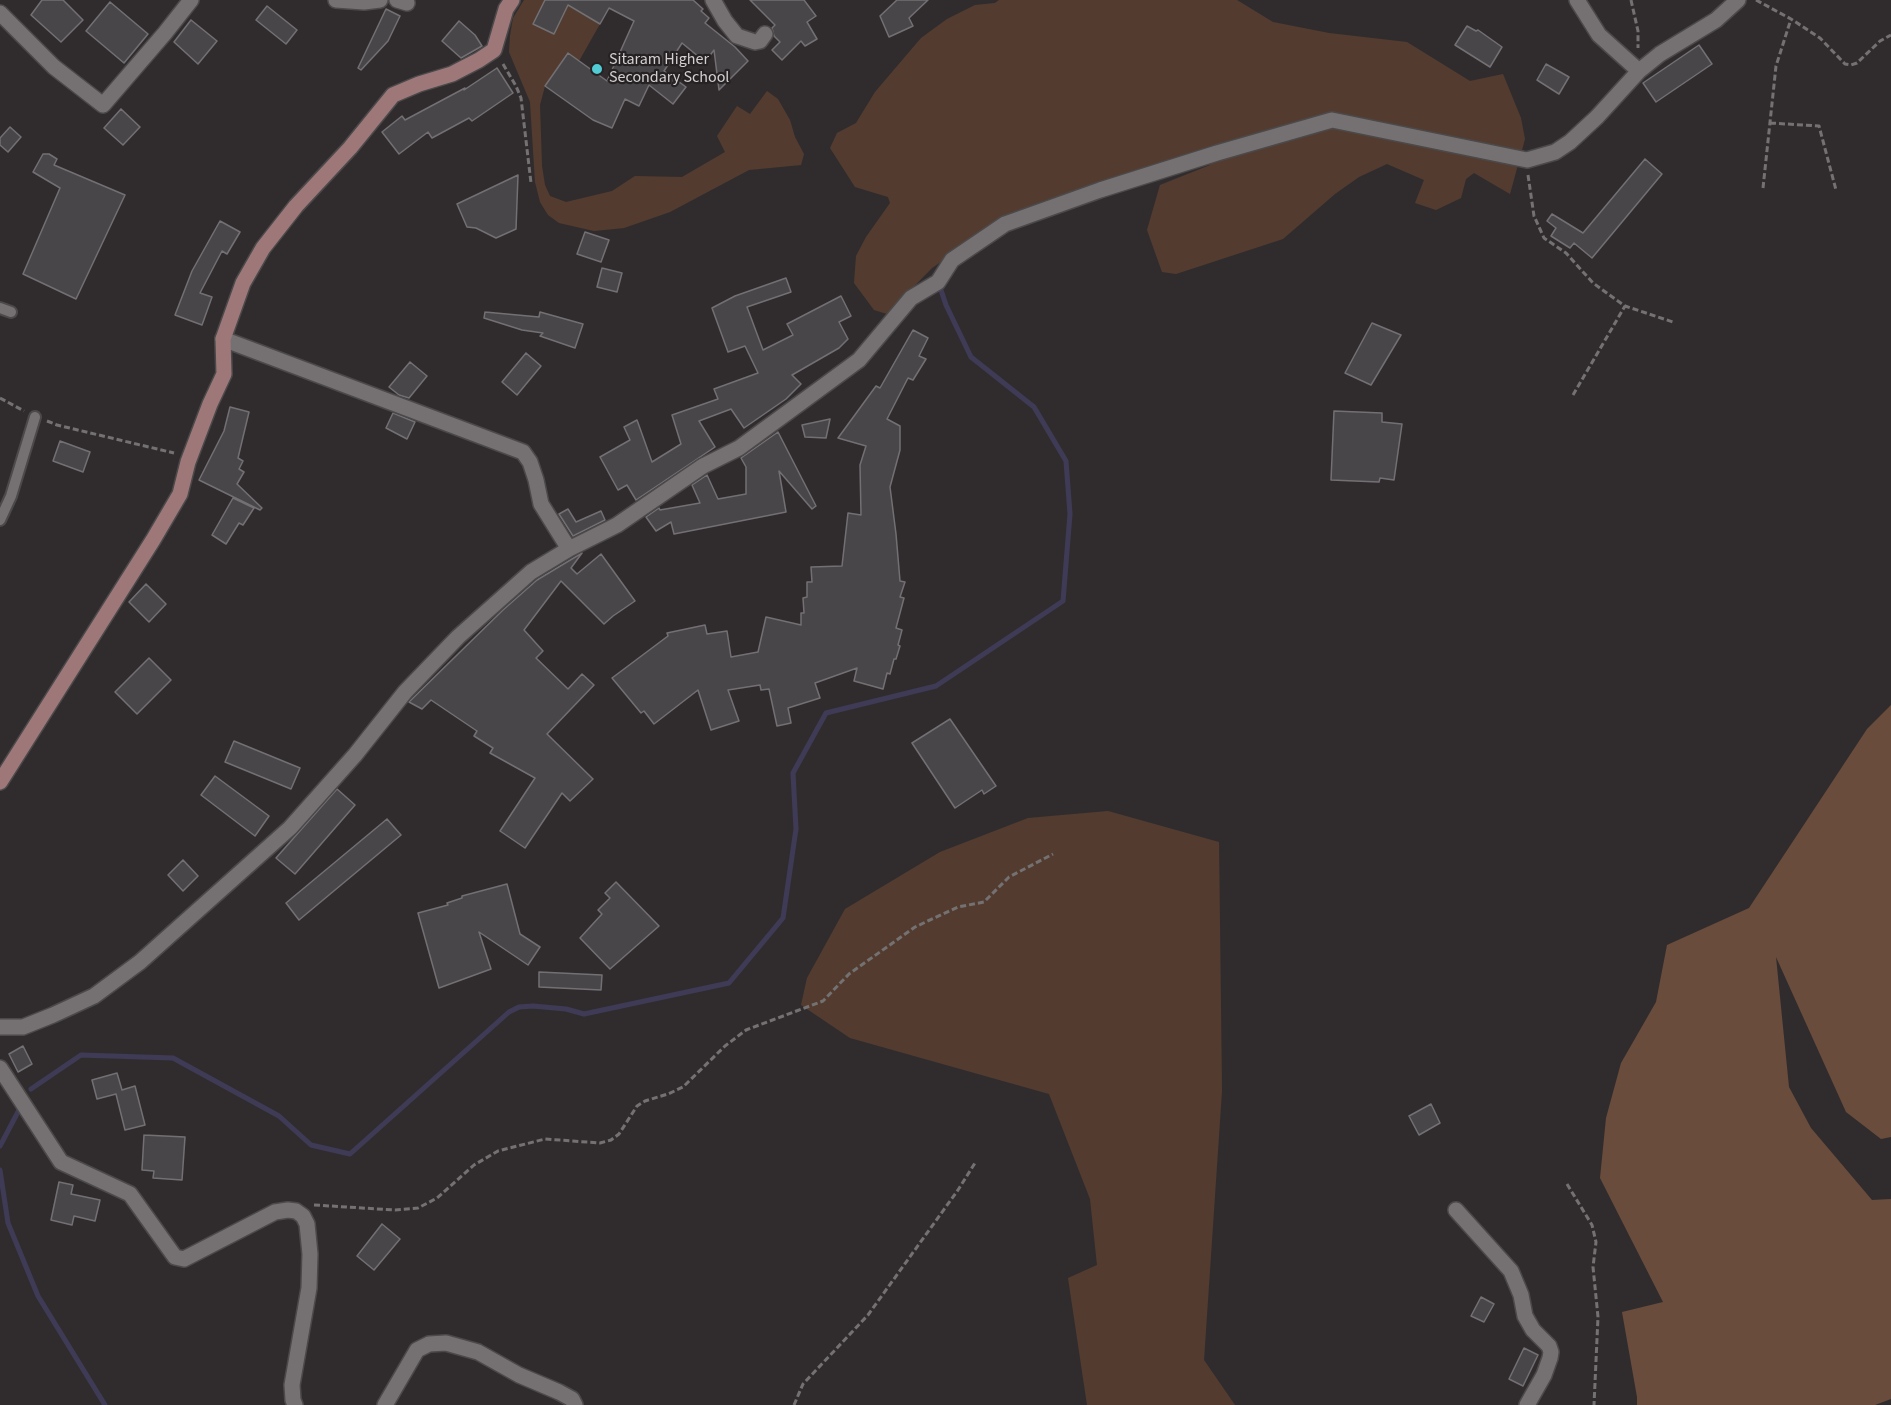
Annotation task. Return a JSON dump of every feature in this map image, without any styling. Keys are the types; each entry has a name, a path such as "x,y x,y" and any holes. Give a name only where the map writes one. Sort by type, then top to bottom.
{"main road":[{"path":"0,782 180,494 188,462 224,374 223,339 243,283 263,248 296,206 350,148 393,95 452,74 494,50 506,9 512,0"}],"street":[{"path":"0,13 54,67 103,105 191,0"},
{"path":"336,0 364,2 380,0"},
{"path":"713,0 737,36 755,42 765,34"},
{"path":"1577,0 1599,35 1639,71"},
{"path":"0,1027 23,1027 94,996 140,962 290,828 355,755 405,692 458,636 531,572 616,525 703,466 739,448 859,360 911,298 938,282 952,260 1005,224 1100,190 1332,120 1527,160 1555,152 1597,117 1639,71 1660,54 1716,20 1738,0"},
{"path":"223,339 523,452 530,462 541,504 569,549"},
{"path":"0,1068 61,1162 130,1194 175,1257 184,1258 275,1212 288,1210 303,1215 307,1224 310,1254 309,1288 292,1385 295,1405"},
{"path":"1456,1210 1510,1271 1521,1295 1525,1316 1533,1330 1549,1346 1550,1358 1527,1405"},
{"path":"385,1405 417,1350 429,1344 446,1343 478,1352 519,1375 572,1399 575,1405"}],"lane":[{"path":"0,308 11,312"},
{"path":"0,519 11,496 35,417"}],"path":[{"path":"1631,0 1638,31 1639,71"},
{"path":"1756,0 1820,38 1845,64 1857,63 1880,41 1891,35"},
{"path":"1763,188 1776,66 1791,19"},
{"path":"494,50 521,98 531,183"},
{"path":"1770,123 1819,126 1836,190"},
{"path":"1527,160 1529,192 1534,216 1544,238 1566,253 1593,283 1625,306 1673,322"},
{"path":"1573,395 1625,306"},
{"path":"0,398 35,417 57,425 174,453 188,462"},
{"path":"303,1215 312,1205 395,1210 418,1208 437,1198 474,1166 498,1151 545,1139 600,1143 611,1140 619,1134 637,1106 683,1087 725,1046 746,1030 823,1001 849,974 915,927 958,907 984,902 1009,877 1053,854"},
{"path":"794,1405 803,1384 868,1314 975,1163"},
{"path":"1567,1184 1592,1225 1596,1242 1593,1267 1598,1317 1594,1405"}],"shaded area":[{"path":"524,0 545,0 533,24 554,34 568,6 600,24 579,61 567,53 545,86 540,105 542,166 545,185 550,196 566,202 612,191 635,176 682,177 725,152 717,136 737,106 750,114 767,91 778,99 790,120 795,137 804,154 801,165 749,170 670,212 624,228 594,231 559,223 548,215 540,202 535,182 530,102 509,52 513,18"},
{"path":"999,0 1237,0 1273,22 1329,33 1407,42 1470,81 1503,74 1521,118 1525,139 1510,194 1474,173 1466,179 1461,198 1436,210 1415,203 1424,180 1387,164 1359,177 1335,194 1283,239 1176,274 1162,272 1147,230 1160,185 1210,165 1205,149 1043,201 1013,213 932,268 887,314 874,310 854,283 856,256 866,237 890,203 888,197 855,187 830,148 837,133 856,123 875,92 921,38 947,19 975,5 995,3"},
{"path":"1891,705 1891,1137 1881,1139 1846,1112 1776,957 1789,1087 1811,1128 1872,1200 1891,1199 1891,1399 1875,1405 1637,1405 1622,1312 1663,1302 1600,1178 1606,1118 1621,1063 1656,1002 1667,945 1749,908 1867,729"},
{"path":"1108,811 1219,842 1222,1091 1204,1360 1235,1405 1087,1405 1068,1278 1097,1265 1090,1199 1049,1094 850,1038 801,1005 807,978 845,909 940,852 1028,818"}],"building":[{"path":"42,0 63,0 83,20 61,42 31,15"},
{"path":"545,0 693,0 709,18 705,23 735,47 748,61 719,90 714,50 705,62 682,43 664,71 686,87 673,104 649,85 639,106 625,99 612,128 593,120 545,86 568,53 607,81 634,21 609,8 600,24 568,5 554,34 533,24"},
{"path":"750,0 804,0 816,16 807,22 817,39 805,46 801,41 782,60 772,50 780,42 774,36 772,28 775,25"},
{"path":"897,0 928,0 909,18 913,26 889,37 880,16"},
{"path":"110,2 148,34 124,63 86,31"},
{"path":"267,6 297,30 286,44 256,20"},
{"path":"386,9 400,16 388,41 361,70 358,68"},
{"path":"191,20 217,41 198,64 174,42"},
{"path":"459,21 475,35 482,46 461,58 442,41"},
{"path":"1467,26 1478,30 1502,47 1490,67 1455,45"},
{"path":"1699,45 1712,64 1656,102 1643,83"},
{"path":"1546,64 1569,77 1559,94 1537,80"},
{"path":"497,68 513,93 472,121 469,118 432,138 428,132 399,154 382,132 402,116 405,120 465,88 464,90"},
{"path":"121,109 140,127 123,145 104,128"},
{"path":"10,127 21,137 8,152 0,145 0,138"},
{"path":"43,154 49,154 57,159 54,165 125,195 76,299 23,274 60,188 33,172"},
{"path":"1645,159 1662,174 1592,258 1574,243 1570,248 1551,236 1556,228 1547,221 1552,214 1583,233"},
{"path":"518,175 516,229 496,238 476,228 467,227 457,204"},
{"path":"220,221 240,232 227,254 222,251 200,293 212,297 202,325 175,315 192,271"},
{"path":"585,232 609,240 601,262 577,254"},
{"path":"602,268 622,273 617,292 597,287"},
{"path":"786,278 791,292 747,307 763,350 793,335 787,324 841,296 851,316 839,322 848,339 839,348 792,375 801,384 786,399 744,428 731,409 699,421 715,447 636,500 627,485 618,490 600,457 630,440 624,427 637,420 652,462 681,444 672,415 718,399 714,389 758,373 745,346 728,352 712,308 735,296"},
{"path":"485,312 539,317 540,312 583,324 575,348 540,336 543,333 522,330 484,318"},
{"path":"1372,323 1401,335 1371,385 1345,373"},
{"path":"913,330 928,338 919,356 926,359 913,380 908,378 887,419 900,426 900,450 890,487 900,581 905,582 900,597 904,598 896,628 902,630 898,645 900,646 890,674 887,673 883,689 854,681 857,668 815,683 820,698 788,708 791,723 777,726 769,689 761,690 760,685 728,690 739,721 711,730 698,690 654,724 644,711 641,713 612,678 668,636 667,633 705,625 707,634 727,631 731,657 758,652 766,617 801,625 801,613 804,613 803,598 807,597 807,582 812,582 811,567 842,566 848,513 861,515 860,465 866,446 838,438 876,386 880,388"},
{"path":"526,353 541,366 517,395 502,382"},
{"path":"410,362 427,376 409,398 399,395 389,387"},
{"path":"230,407 249,412 238,458 243,461 239,469 244,472 237,484 262,508 260,510 199,480 224,431"},
{"path":"1334,411 1382,413 1382,422 1402,424 1394,480 1380,478 1379,482 1331,480"},
{"path":"393,413 415,422 407,439 386,428"},
{"path":"830,419 826,438 805,437 802,425"},
{"path":"778,432 816,506 812,509 779,471 786,512 674,534 671,522 656,531 646,517 659,508 660,510 700,503 692,485 707,475 718,499 746,494 746,467 741,458"},
{"path":"60,441 90,452 83,472 53,461"},
{"path":"233,498 254,508 243,525 239,523 226,544 212,535"},
{"path":"568,509 576,522 601,511 605,520 573,536 559,514"},
{"path":"582,553 571,568 577,574 601,554 635,601 604,624 561,581 524,630 543,651 536,658 568,689 582,674 594,685 547,734 593,779 570,801 562,793 525,848 500,831 535,778 490,753 493,748 474,736 477,731 431,700 422,709 409,702 537,580"},
{"path":"146,584 166,604 149,622 129,602"},
{"path":"149,658 171,680 137,714 115,692"},
{"path":"950,719 996,786 984,794 982,790 955,808 912,743"},
{"path":"234,741 300,768 291,789 225,762"},
{"path":"215,776 269,816 255,836 201,795"},
{"path":"337,789 355,805 295,874 276,858"},
{"path":"387,819 401,835 299,920 286,903"},
{"path":"183,860 198,876 183,891 168,875"},
{"path":"616,882 659,926 610,969 580,938 602,914 598,910 610,898 605,893"},
{"path":"507,884 520,934 540,947 528,965 479,932 491,969 439,988 418,913 448,905 447,903 462,898 462,896"},
{"path":"539,972 602,975 601,990 539,987"},
{"path":"23,1046 32,1064 18,1072 9,1054"},
{"path":"117,1073 122,1090 135,1086 145,1125 125,1130 116,1094 97,1099 92,1080"},
{"path":"1431,1104 1440,1123 1419,1135 1409,1116"},
{"path":"144,1135 185,1137 182,1180 153,1178 154,1171 142,1170"},
{"path":"59,1182 73,1185 71,1194 100,1200 95,1221 74,1216 72,1225 51,1220"},
{"path":"382,1224 400,1239 374,1270 357,1256"},
{"path":"1481,1297 1494,1304 1484,1322 1471,1316"},
{"path":"1524,1348 1538,1355 1523,1386 1509,1379"}],"waterway":[{"path":"31,1089 81,1055 173,1058 279,1116 311,1145 350,1154 509,1012 519,1007 566,1009 584,1014 729,983 783,918 796,829 793,773 826,713 936,686 1063,601 1070,514 1066,461 1034,407 971,357 946,305 939,284"},
{"path":"0,1146 19,1110"},
{"path":"0,1170 8,1223 38,1296 105,1405"}],"place":[{"name":"Sitaram Higher Secondary School","path":"597,69"}]}
